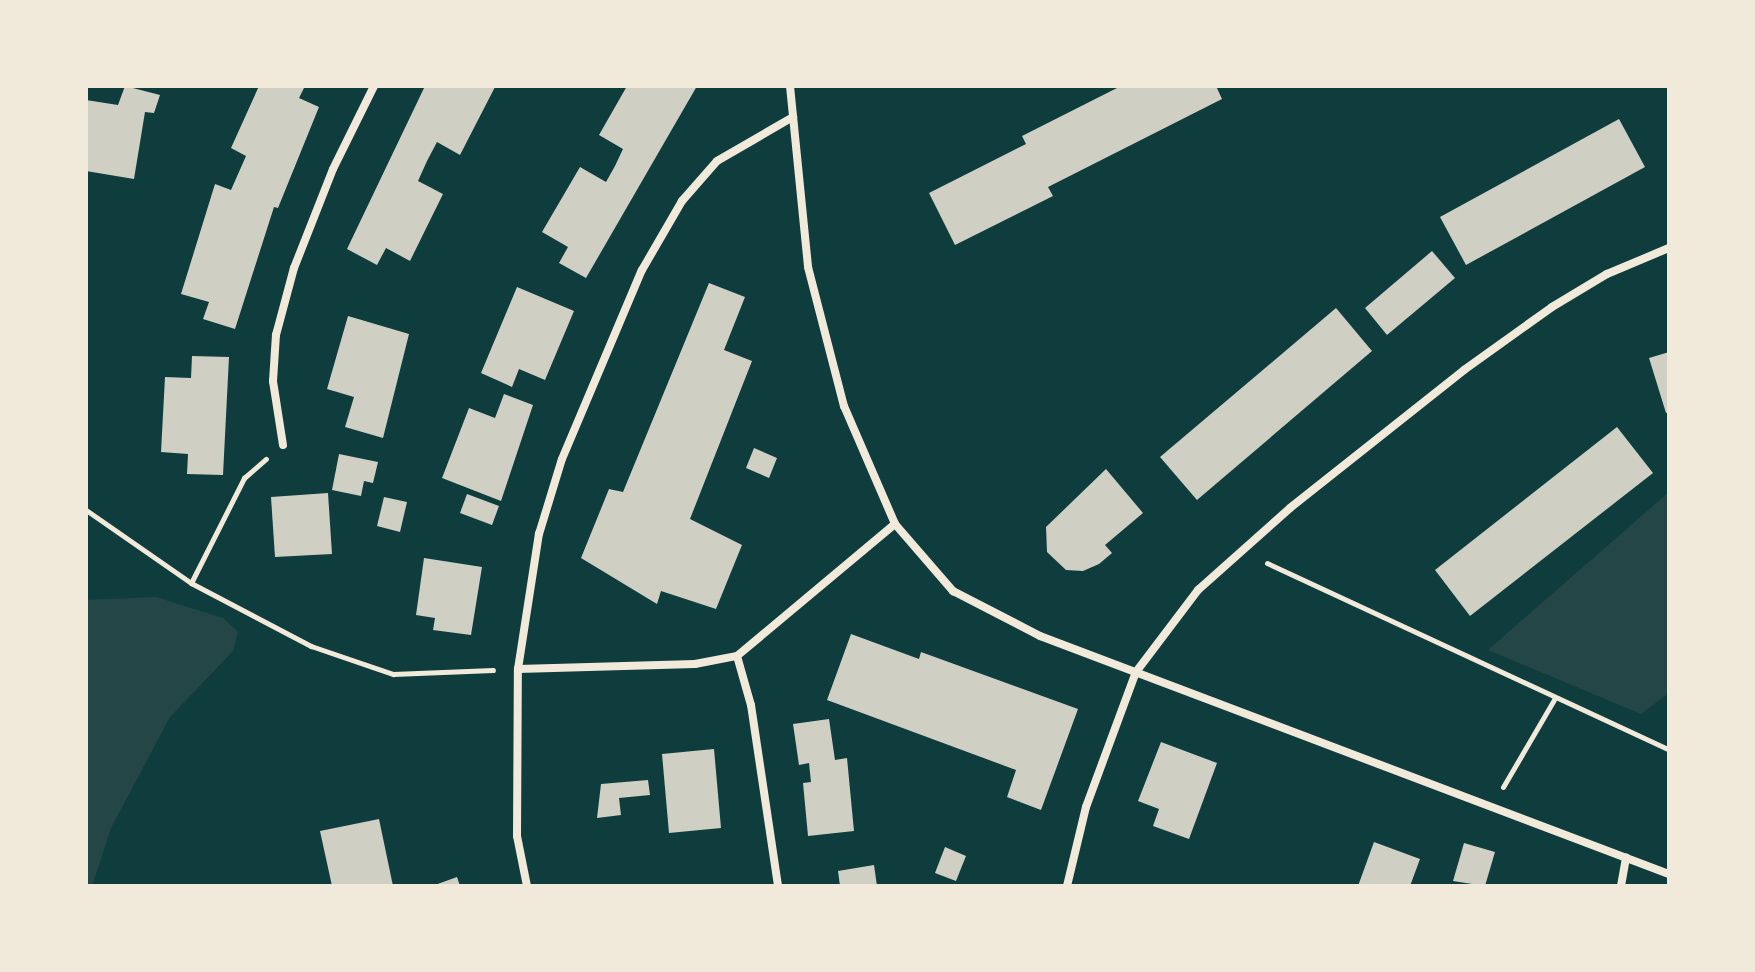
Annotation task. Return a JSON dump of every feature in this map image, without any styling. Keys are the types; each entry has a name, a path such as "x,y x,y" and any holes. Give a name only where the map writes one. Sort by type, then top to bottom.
{"street":[{"path":"283,445 273,381 276,335 294,268 333,169 374,86"},
{"path":"790,86 808,267 822,331 844,406 895,524 924,563 984,610 1136,672 1669,874"},
{"path":"527,886 517,836 518,669 539,534 562,459 642,270 682,201 717,161 751,136 793,117"},
{"path":"1067,886 1086,807 1136,672 1177,613 1240,550 1464,370 1552,307 1607,274 1669,248"},
{"path":"518,669 695,664 737,656 895,524"},
{"path":"737,656 751,705 778,886"},
{"path":"1621,886 1626,857"}],"path":[{"path":"191,583 244,478 283,445"},
{"path":"86,510 191,583 297,639 393,674 518,669"},
{"path":"1240,550 1669,750"},
{"path":"1494,808 1507,774 1555,698"}],"shaded area":[{"path":"1669,492 1669,693 1641,714 1488,650"},
{"path":"156,597 223,618 238,632 233,651 170,717 111,828 92,886 86,886 86,600"}],"building":[{"path":"125,86 160,95 154,113 145,112 134,179 86,171 86,100 118,105"},
{"path":"259,86 305,86 299,98 319,107 278,208 274,207 235,329 203,319 209,302 181,294 215,184 231,190 246,156 231,148"},
{"path":"425,86 495,87 460,155 437,142 427,161 418,181 443,194 410,261 386,248 377,265 347,249"},
{"path":"627,86 697,86 586,278 559,263 568,247 542,232 580,167 606,182 623,149 599,135"},
{"path":"1121,86 1216,86 1222,99 1048,187 1053,196 955,245 929,193 1026,144 1022,136"},
{"path":"1619,119 1645,167 1466,265 1440,217"},
{"path":"1432,251 1455,278 1387,335 1365,308"},
{"path":"709,283 745,297 724,350 752,361 690,519 742,545 716,609 661,591 657,604 581,558 609,489 623,492"},
{"path":"517,287 574,311 545,380 519,369 512,387 481,373"},
{"path":"1336,308 1372,351 1197,500 1160,457"},
{"path":"348,316 409,334 383,438 345,427 354,397 327,389"},
{"path":"1669,352 1669,412 1666,413 1649,358"},
{"path":"192,356 229,357 223,475 187,474 188,454 161,452 165,377 191,378"},
{"path":"504,394 533,405 501,501 442,478 469,408 495,418"},
{"path":"1617,427 1653,473 1470,616 1435,570"},
{"path":"754,448 777,458 769,478 746,468"},
{"path":"339,454 378,462 373,483 364,481 361,496 332,490"},
{"path":"1106,469 1143,513 1105,545 1112,553 1099,564 1083,571 1066,570 1047,552 1046,527"},
{"path":"328,493 332,554 275,557 271,497"},
{"path":"467,494 499,506 492,525 460,513"},
{"path":"384,497 407,502 400,532 377,526"},
{"path":"424,558 482,567 471,635 433,630 435,618 416,615"},
{"path":"851,634 919,659 921,652 1078,709 1041,810 1007,797 1016,770 827,700"},
{"path":"829,719 835,760 847,758 854,831 808,836 803,783 811,782 809,763 799,765 793,724"},
{"path":"1161,742 1217,763 1189,839 1153,826 1159,809 1138,801"},
{"path":"714,749 721,828 669,833 662,754"},
{"path":"648,780 650,795 619,798 621,815 597,818 601,784"},
{"path":"379,819 393,886 332,886 320,831"},
{"path":"1374,842 1420,859 1410,886 1358,886"},
{"path":"1464,843 1495,852 1485,886 1453,881"},
{"path":"945,847 966,856 956,881 935,873"},
{"path":"874,865 877,886 840,886 838,871"},
{"path":"457,877 460,886 432,886"}]}
